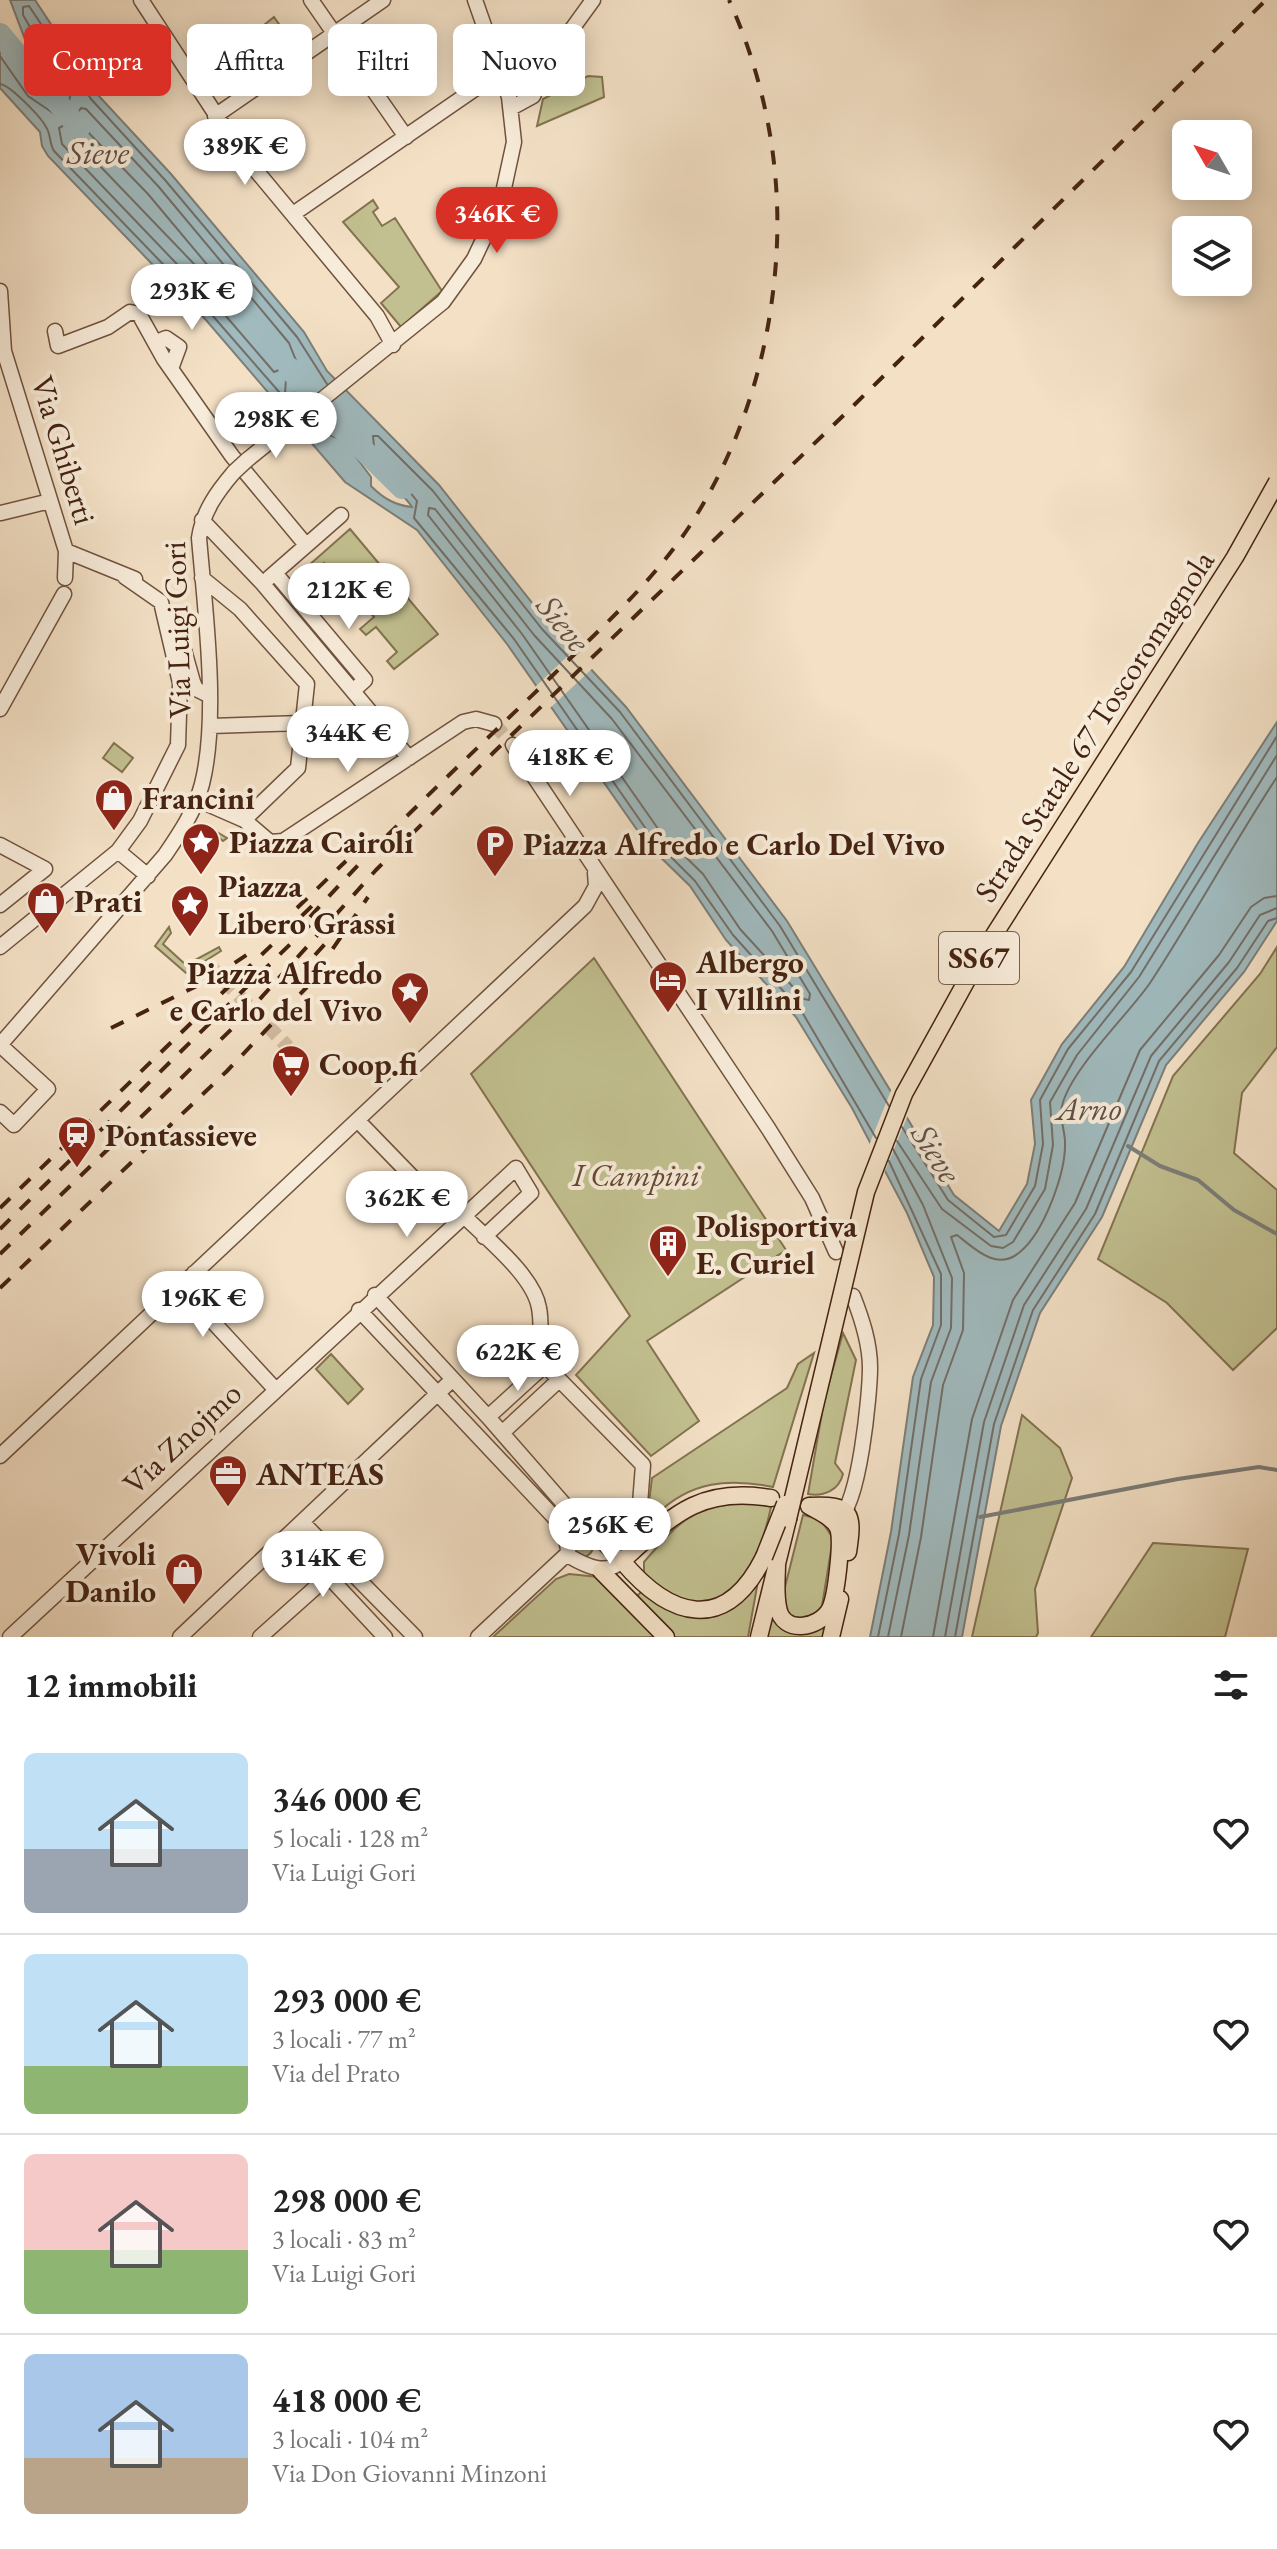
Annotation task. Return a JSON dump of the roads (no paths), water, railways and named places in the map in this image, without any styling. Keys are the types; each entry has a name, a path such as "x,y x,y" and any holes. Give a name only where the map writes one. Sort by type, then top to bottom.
{"main road":[{"name":"Strada Statale 67 Toscoromagnola","path":"771,1560 794,1484 866,1192 904,1094 978,960 1241,548 1277,482"},
{"path":"771,1498 754,1495 705,1498 647,1539 622,1561 658,1598 698,1610 716,1607 742,1590 771,1560"},
{"path":"771,1560 781,1617 792,1626 808,1626 821,1620 831,1607 841,1542 831,1519 809,1506 834,1505 847,1512 851,1530 831,1637"},
{"path":"760,1633 771,1560"},
{"path":"601,1571 666,1637"}],"street":[{"path":"311,0 328,24"},
{"path":"349,24 383,0"},
{"name":"Via Luigi Gori","path":"475,0 484,24"},
{"path":"511,108 533,96 551,58 593,0"},
{"path":"142,1 215,116 377,316 388,348"},
{"path":"215,116 328,39"},
{"path":"378,96 406,137"},
{"path":"293,214 465,96"},
{"name":"Via Luigi Gori","path":"2,1038 148,876 186,825 196,799 211,726 199,538 202,520 216,493 234,472 281,431 443,302 474,259 501,202 514,142 508,96"},
{"name":"Via Ghiberti","path":"0,291 4,351 66,551 65,578"},
{"path":"55,331 58,346 108,327 130,312 139,314 157,342 166,338 179,347 172,366 232,456 306,545"},
{"path":"1,513 50,501"},
{"path":"263,584 341,515"},
{"path":"202,520 263,584 409,758"},
{"path":"66,551 168,595 193,682 196,689 208,695"},
{"path":"275,573 365,680 354,690"},
{"path":"0,947 118,851 140,821 178,745 180,683 161,602 125,577"},
{"path":"202,578 240,609 307,684 298,768 244,820"},
{"path":"0,709 5,689 64,594"},
{"path":"196,799 244,820 270,842 283,841 463,722 476,719 494,724"},
{"path":"211,726 303,723"},
{"path":"390,770 396,742"},
{"path":"513,745 595,873 768,1128 812,1198 836,1252"},
{"path":"0,845 45,869 0,905"},
{"path":"118,851 148,876"},
{"path":"0,1456 585,906 596,886 595,873"},
{"path":"585,906 600,904 612,908 627,920"},
{"path":"0,1112 14,1125 48,1089 2,1038"},
{"path":"363,1126 530,1283 539,1307 540,1354 545,1365 643,1465 638,1530 647,1539"},
{"name":"Via Znojmo","path":"10,1637 375,1295 516,1168 531,1193 484,1237"},
{"path":"191,1298 189,1286 195,1272"},
{"path":"171,1295 181,1294 191,1298 275,1389"},
{"path":"375,1295 584,1527 594,1532 598,1542 622,1561 614,1568 601,1571 567,1554"},
{"path":"831,1519 847,1512 863,1434 870,1369 867,1339 853,1296"},
{"path":"359,1310 569,1533"},
{"path":"488,1417 545,1365"},
{"path":"187,1635 453,1379"},
{"path":"502,1433 559,1380"},
{"path":"542,1505 555,1493"},
{"path":"302,1522 406,1634"},
{"path":"567,1554 565,1544 569,1533 584,1527"},
{"path":"289,1534 385,1637"},
{"path":"584,1561 596,1553 598,1542"},
{"path":"478,1637 567,1554"},
{"path":"260,1637 343,1563"}],"water":[{"path":"10,0 35,0 51,24 24,24 24,37"},
{"name":"Arno","path":"0,40 24,77 24,96 42,96 61,108 60,96 99,96 171,174 304,332 327,371 439,485 548,623 626,707 787,921 954,1195 999,1231 1027,1184 1035,1144 1031,1100 1062,1044 1124,967 1198,843 1277,722 1277,921 1244,972 1166,1065 1102,1217 1040,1313 1001,1426 962,1637 870,1637 891,1532 913,1377 933,1325 934,1277 907,1213 852,1108 796,1017 726,940 690,886 647,844 507,644 417,530 345,482 206,320 48,156 42,146 40,132 0,88","holes":["293,380 311,391 310,398 357,431 385,478 412,507 394,503 380,494 371,486 371,477 344,441 317,430 299,409"]}],"waterway":[{"name":"Sieve","path":"0,34 79,128"},
{"name":"Sieve","path":"289,368 340,427 402,488"},
{"path":"1128,1146 1160,1166 1198,1180 1234,1210 1277,1234"},
{"path":"980,1517 1178,1479 1259,1467 1277,1470"}],"tunnel":[{"path":"494,724 513,745"},
{"path":"209,965 288,1047"}],"railway":[{"path":"310,917 398,825 641,587 689,527 735,440 756,379 770,315 777,247 777,210 771,138 764,103 729,0"},
{"path":"0,1254 242,1019 376,870 495,751 847,412 1266,0"},
{"path":"297,908 346,861"},
{"path":"0,1288 227,1071 306,988 368,897"},
{"path":"0,1208 314,904"},
{"path":"0,1229 323,912"},
{"path":"315,955 352,914"},
{"path":"111,1028 209,980 254,950"}],"place":[{"name":"Francini","path":"114,832"},
{"name":"Piazza Cairoli","path":"201,876"},
{"name":"Piazza Alfredo e Carlo Del Vivo","path":"495,878"},
{"name":"Prati","path":"46,935"},
{"name":"Piazza Libero Grassi","path":"190,938"},
{"name":"Albergo I Villini","path":"668,1014"},
{"name":"Piazza Alfredo e Carlo del Vivo","path":"410,1025"},
{"name":"Coop.fi","path":"291,1098"},
{"name":"Pontassieve","path":"77,1169"},
{"name":"Polisportiva E. Curiel","path":"668,1278"},
{"name":"ANTEAS","path":"228,1508"},
{"name":"Vivoli Danilo","path":"184,1606"}],"park label":[{"name":"I Campini","path":"636,1175"}]}
